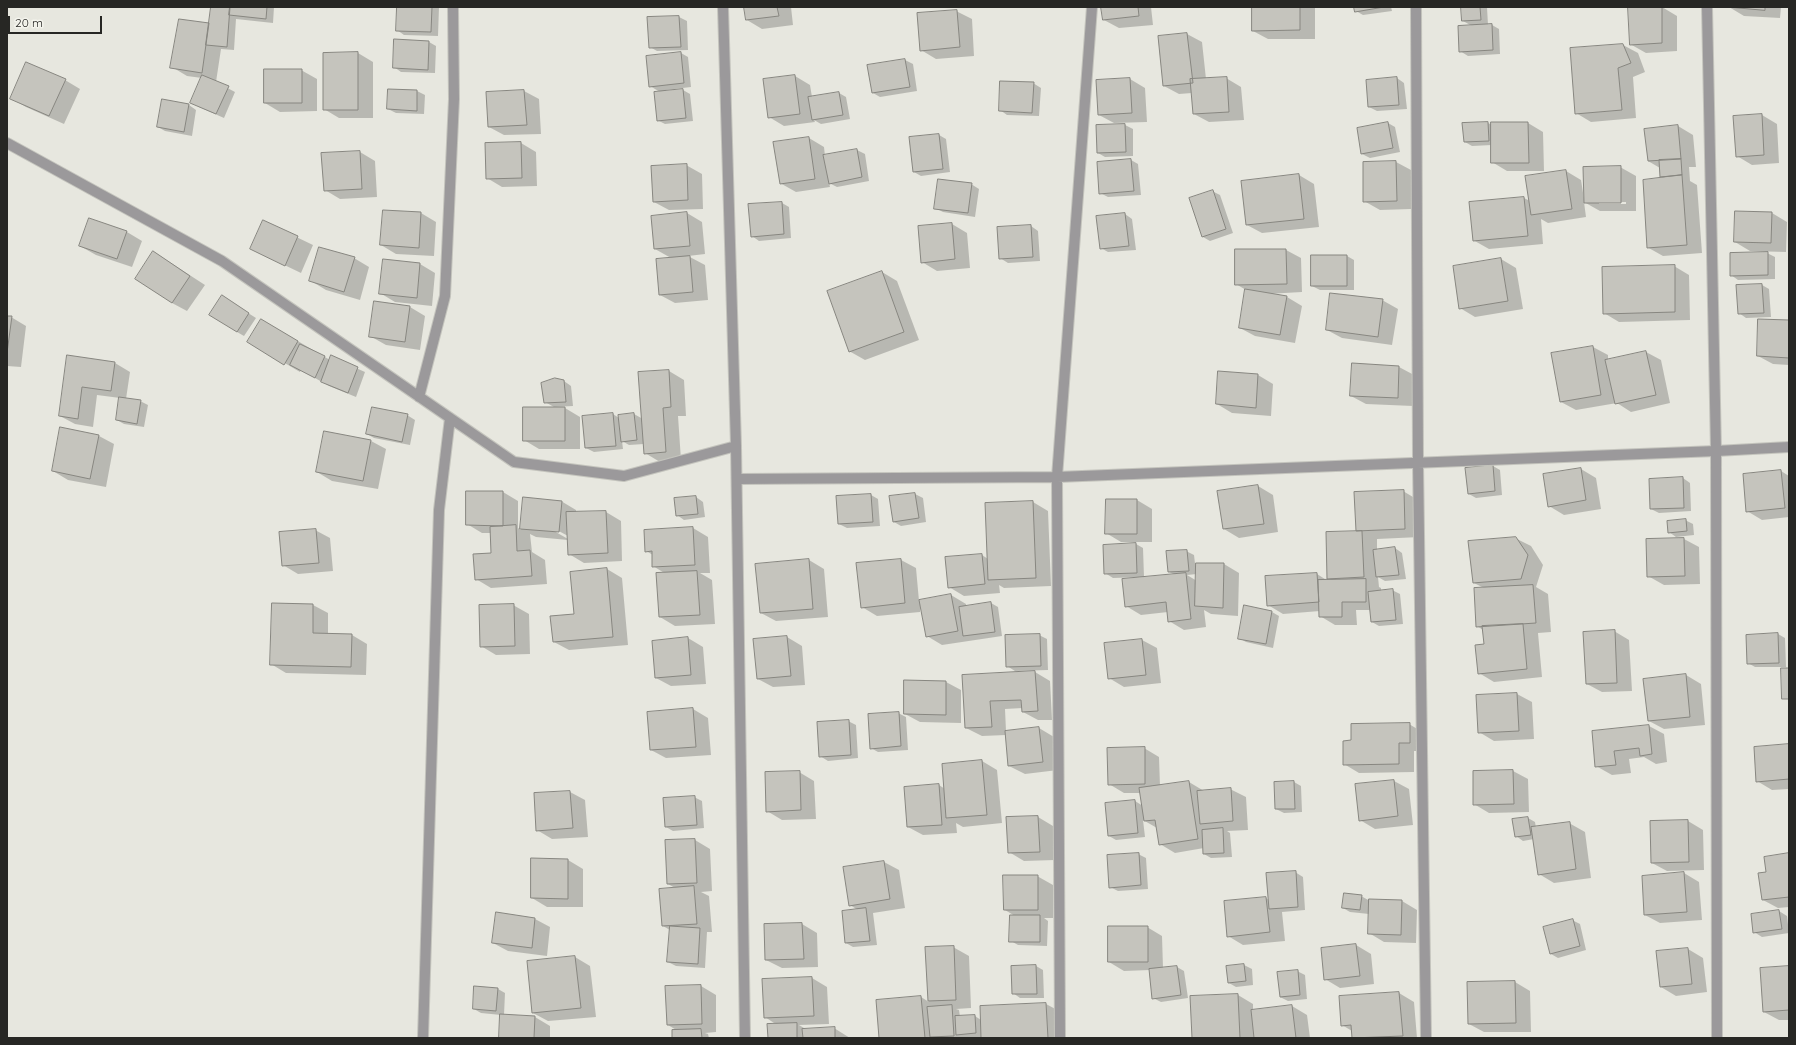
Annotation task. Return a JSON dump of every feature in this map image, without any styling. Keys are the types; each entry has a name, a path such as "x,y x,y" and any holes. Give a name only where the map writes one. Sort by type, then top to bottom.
{"street":[{"path":"419,397 445,296 454,99 453,7"},
{"path":"724,7 737,479 745,1038"},
{"path":"1060,1038 1057,477 1092,7"},
{"path":"1416,7 1418,462 1426,1038"},
{"path":"1707,7 1716,451 1717,1038"},
{"path":"7,143 222,261 514,462 624,476 736,446"},
{"path":"423,1038 438,510 450,418"},
{"path":"737,479 1057,477 1789,447"}],"building":[{"path":"211,7 230,7 227,47 206,45"},
{"path":"230,7 267,7 266,19 229,15"},
{"path":"397,7 432,7 431,32 396,31"},
{"path":"744,7 777,7 779,16 746,20"},
{"path":"1101,7 1138,7 1139,16 1103,20"},
{"path":"1252,7 1300,7 1300,30 1252,31"},
{"path":"1354,7 1384,7 1355,12"},
{"path":"1461,7 1480,7 1481,20 1462,21"},
{"path":"1628,7 1662,7 1662,43 1630,45"},
{"path":"1728,7 1765,7 1765,10"},
{"path":"957,10 960,47 920,51 917,13"},
{"path":"679,16 681,47 649,48 647,17"},
{"path":"179,19 209,23 202,73 170,68"},
{"path":"1492,24 1493,50 1459,52 1458,26"},
{"path":"1187,33 1193,83 1163,86 1158,36"},
{"path":"394,39 429,41 428,70 393,68"},
{"path":"1623,44 1631,63 1618,68 1622,110 1575,114 1570,48"},
{"path":"358,52 358,110 323,110 323,53"},
{"path":"681,52 684,83 649,87 646,56"},
{"path":"905,59 910,87 872,93 867,65"},
{"path":"26,62 66,79 49,116 10,99"},
{"path":"264,69 302,69 302,103 264,103"},
{"path":"202,75 229,86 216,114 190,103"},
{"path":"795,75 800,114 768,118 763,79"},
{"path":"1227,77 1229,112 1193,114 1190,79"},
{"path":"1397,77 1399,105 1368,107 1366,80"},
{"path":"1130,78 1132,113 1098,115 1096,80"},
{"path":"1000,81 1034,82 1032,113 999,111"},
{"path":"388,89 417,90 417,111 387,109"},
{"path":"683,89 686,118 657,121 654,92"},
{"path":"524,90 527,125 488,127 486,92"},
{"path":"839,92 843,115 812,120 808,97"},
{"path":"162,99 189,104 184,132 157,127"},
{"path":"1762,114 1764,155 1736,157 1733,116"},
{"path":"1388,122 1393,148 1361,154 1357,128"},
{"path":"1488,122 1489,141 1464,142 1462,123"},
{"path":"1491,122 1528,122 1529,163 1491,163"},
{"path":"1125,124 1126,152 1097,153 1096,125"},
{"path":"1678,125 1681,159 1648,161 1644,129"},
{"path":"939,134 943,169 913,172 909,137"},
{"path":"809,137 815,179 780,184 773,142"},
{"path":"521,142 522,178 486,179 485,143"},
{"path":"857,149 862,177 829,184 823,155"},
{"path":"360,151 362,189 324,191 321,153"},
{"path":"1131,159 1134,191 1099,194 1097,162"},
{"path":"1681,159 1682,175 1660,177 1659,160"},
{"path":"1396,161 1397,201 1363,202 1363,162"},
{"path":"687,164 688,200 653,202 651,166"},
{"path":"1621,166 1621,203 1584,203 1583,167"},
{"path":"1566,170 1572,209 1531,215 1525,176"},
{"path":"1299,174 1304,219 1246,225 1241,181"},
{"path":"1682,175 1687,245 1647,248 1643,180"},
{"path":"938,179 972,183 968,213 934,209"},
{"path":"1213,190 1226,229 1202,237 1189,198"},
{"path":"1524,197 1528,236 1473,241 1469,202"},
{"path":"782,202 784,234 751,237 748,204"},
{"path":"383,210 421,212 419,248 380,245"},
{"path":"1735,211 1772,212 1771,243 1734,242"},
{"path":"687,212 690,246 654,249 651,216"},
{"path":"1125,213 1129,246 1100,249 1096,216"},
{"path":"89,218 127,231 117,259 79,246"},
{"path":"263,220 298,236 285,266 250,249"},
{"path":"952,223 955,259 921,263 918,226"},
{"path":"1031,225 1033,257 999,259 997,227"},
{"path":"319,247 355,257 344,292 309,281"},
{"path":"1235,249 1286,249 1287,284 1235,285"},
{"path":"153,251 190,276 172,303 135,279"},
{"path":"1768,252 1768,275 1730,276 1730,253"},
{"path":"1311,255 1347,255 1347,286 1311,286"},
{"path":"690,256 693,292 659,295 656,259"},
{"path":"1501,258 1508,301 1459,309 1453,266"},
{"path":"383,259 420,263 417,298 379,294"},
{"path":"1675,265 1675,312 1603,314 1602,267"},
{"path":"882,271 904,332 849,352 827,291"},
{"path":"1762,284 1764,313 1738,314 1736,285"},
{"path":"1245,289 1287,296 1280,335 1239,328"},
{"path":"1330,293 1383,299 1378,337 1326,330"},
{"path":"222,295 249,313 237,332 209,315"},
{"path":"374,301 410,306 405,342 369,337"},
{"path":"7,316 12,316 7,353"},
{"path":"261,319 298,341 284,365 247,342"},
{"path":"1758,319 1789,320 1789,358 1757,356"},
{"path":"300,344 325,356 315,378 290,365"},
{"path":"1593,346 1601,395 1560,402 1551,353"},
{"path":"1646,351 1656,395 1615,404 1605,360"},
{"path":"67,355 115,362 111,391 82,387 78,419 59,416"},
{"path":"331,355 358,367 348,393 321,382"},
{"path":"1352,363 1399,366 1398,398 1350,396"},
{"path":"669,370 671,407 663,408 666,452 644,454 638,372"},
{"path":"1218,371 1258,374 1256,408 1216,404"},
{"path":"555,378 564,380 566,402 544,403 541,383"},
{"path":"119,397 141,400 137,424 116,420"},
{"path":"372,407 408,414 402,442 366,434"},
{"path":"523,407 565,407 565,441 523,441"},
{"path":"613,413 616,446 585,448 582,416"},
{"path":"634,413 637,440 621,442 618,415"},
{"path":"60,427 99,435 90,479 52,471"},
{"path":"324,431 371,440 363,481 316,472"},
{"path":"1493,465 1495,491 1468,494 1465,468"},
{"path":"1581,468 1586,500 1548,507 1543,474"},
{"path":"1781,470 1785,508 1746,512 1743,474"},
{"path":"1683,477 1684,508 1650,509 1649,479"},
{"path":"1258,485 1264,524 1223,529 1217,491"},
{"path":"1404,490 1405,529 1356,531 1354,492"},
{"path":"466,491 503,491 503,526 466,525"},
{"path":"915,493 919,518 893,522 889,496"},
{"path":"871,494 873,522 838,524 836,496"},
{"path":"696,496 698,514 676,516 674,498"},
{"path":"523,497 562,501 559,532 520,529"},
{"path":"1106,499 1137,499 1137,534 1105,534"},
{"path":"1033,501 1036,578 988,580 985,503"},
{"path":"606,511 608,553 568,555 566,512"},
{"path":"1686,519 1687,531 1668,533 1667,521"},
{"path":"516,525 517,551 530,550 532,576 475,580 473,554 491,553 490,527"},
{"path":"693,527 695,565 652,567 652,551 645,552 644,530"},
{"path":"316,529 319,563 282,566 279,532"},
{"path":"1362,531 1364,577 1327,579 1326,532"},
{"path":"1516,537 1528,555 1521,579 1473,583 1468,541"},
{"path":"1684,538 1685,576 1647,577 1646,539"},
{"path":"1136,543 1137,573 1104,574 1103,545"},
{"path":"1395,547 1399,575 1376,577 1373,550"},
{"path":"1187,550 1189,571 1168,572 1166,551"},
{"path":"982,554 985,584 948,588 945,557"},
{"path":"809,559 813,609 760,613 755,564"},
{"path":"901,559 905,603 861,608 856,563"},
{"path":"1196,563 1224,563 1223,608 1195,606"},
{"path":"607,568 613,637 553,642 550,616 574,614 570,572"},
{"path":"697,571 700,615 659,617 656,573"},
{"path":"1186,573 1191,619 1168,622 1166,602 1125,607 1122,579"},
{"path":"1317,573 1319,602 1267,606 1265,576"},
{"path":"1366,579 1366,602 1342,602 1342,617 1319,617 1318,580"},
{"path":"1533,585 1536,623 1476,627 1474,588"},
{"path":"1393,589 1396,620 1371,622 1368,592"},
{"path":"951,594 958,631 926,637 919,600"},
{"path":"991,602 995,632 963,636 959,607"},
{"path":"272,603 313,604 313,633 352,634 351,667 270,665"},
{"path":"514,604 515,646 480,647 479,605"},
{"path":"1244,605 1272,611 1266,644 1238,639"},
{"path":"1523,624 1527,669 1478,674 1475,645 1484,644 1482,626"},
{"path":"1615,630 1617,683 1586,684 1583,632"},
{"path":"1778,633 1779,663 1747,664 1746,635"},
{"path":"1040,634 1041,666 1006,667 1005,635"},
{"path":"787,636 791,676 757,679 753,639"},
{"path":"688,637 691,675 655,678 652,641"},
{"path":"1142,639 1146,675 1108,679 1104,643"},
{"path":"1781,668 1789,668 1789,699 1782,699"},
{"path":"1035,671 1038,711 1022,712 1021,700 990,701 992,727 965,728 962,675"},
{"path":"1686,674 1690,717 1648,721 1643,679"},
{"path":"904,680 946,681 946,715 904,714"},
{"path":"1517,693 1519,731 1478,733 1476,695"},
{"path":"693,708 696,747 650,750 647,712"},
{"path":"899,712 901,746 870,749 868,714"},
{"path":"849,720 851,755 819,757 817,722"},
{"path":"1410,723 1410,743 1399,743 1399,764 1343,765 1343,741 1351,740 1351,724"},
{"path":"1649,725 1652,754 1640,756 1639,748 1614,751 1616,765 1595,767 1592,731"},
{"path":"1039,727 1043,762 1008,766 1005,731"},
{"path":"1789,744 1789,779 1756,782 1754,747"},
{"path":"1145,747 1145,784 1108,785 1107,748"},
{"path":"982,760 987,815 946,818 942,764"},
{"path":"1513,770 1514,804 1473,805 1473,771"},
{"path":"800,771 801,810 766,812 765,772"},
{"path":"1394,780 1398,816 1359,821 1355,784"},
{"path":"1189,781 1198,839 1159,845 1155,820 1144,821 1139,788"},
{"path":"1294,781 1295,809 1275,809 1274,782"},
{"path":"939,784 942,825 907,827 904,787"},
{"path":"1231,788 1233,821 1200,824 1197,791"},
{"path":"570,791 573,828 536,831 534,793"},
{"path":"695,796 697,825 665,827 663,798"},
{"path":"1135,800 1138,833 1108,836 1105,803"},
{"path":"1038,816 1040,852 1008,853 1006,817"},
{"path":"1528,817 1531,835 1515,837 1512,819"},
{"path":"1688,820 1689,862 1651,863 1650,821"},
{"path":"1570,822 1576,869 1538,875 1531,827"},
{"path":"1223,828 1224,853 1203,854 1202,830"},
{"path":"695,839 697,883 667,884 665,840"},
{"path":"1139,853 1141,885 1109,888 1107,855"},
{"path":"1789,853 1789,897 1762,900 1758,873 1766,872 1764,857"},
{"path":"531,858 568,859 568,899 531,898"},
{"path":"884,861 890,899 849,906 843,867"},
{"path":"1296,871 1298,907 1269,909 1266,873"},
{"path":"1684,872 1687,912 1644,915 1642,876"},
{"path":"1003,875 1038,875 1038,910 1004,910"},
{"path":"694,886 697,924 662,926 659,889"},
{"path":"1344,893 1362,895 1360,910 1342,908"},
{"path":"1266,897 1270,932 1227,937 1224,901"},
{"path":"1369,899 1402,900 1401,935 1368,934"},
{"path":"866,908 870,941 845,943 842,911"},
{"path":"1779,910 1782,929 1753,933 1751,914"},
{"path":"496,912 535,918 532,948 492,943"},
{"path":"1010,915 1040,915 1040,942 1009,942"},
{"path":"1573,919 1580,946 1550,954 1543,927"},
{"path":"802,923 804,959 765,960 764,924"},
{"path":"670,926 700,928 698,964 667,962"},
{"path":"1108,926 1148,926 1148,962 1108,962"},
{"path":"1356,944 1360,976 1324,980 1321,948"},
{"path":"954,946 956,1000 928,1001 925,947"},
{"path":"1688,948 1692,984 1660,987 1656,951"},
{"path":"575,956 581,1008 532,1013 527,961"},
{"path":"1244,964 1246,981 1228,983 1226,966"},
{"path":"1036,965 1037,994 1012,994 1011,966"},
{"path":"1177,966 1181,995 1152,999 1149,969"},
{"path":"1789,966 1789,1010 1763,1012 1760,968"},
{"path":"1298,970 1300,995 1280,997 1277,972"},
{"path":"812,977 814,1016 764,1018 762,979"},
{"path":"1515,981 1516,1023 1468,1024 1467,982"},
{"path":"701,985 702,1024 667,1025 665,986"},
{"path":"474,986 498,988 496,1011 473,1009"},
{"path":"1399,992 1403,1036 1352,1038 1351,1025 1341,1026 1339,996"},
{"path":"1238,994 1240,1038 1192,1038 1190,996"},
{"path":"921,996 925,1038 879,1038 876,1000"},
{"path":"1046,1003 1048,1038 981,1038 980,1006"},
{"path":"952,1005 954,1036 930,1037 927,1007"},
{"path":"1292,1005 1296,1038 1254,1038 1251,1010"},
{"path":"500,1014 535,1016 534,1038 499,1038"},
{"path":"975,1015 976,1033 956,1035 955,1016"},
{"path":"797,1023 797,1038 768,1038 767,1024"},
{"path":"835,1027 835,1038 803,1038 802,1029"},
{"path":"701,1029 702,1038 672,1038 672,1030"}]}
